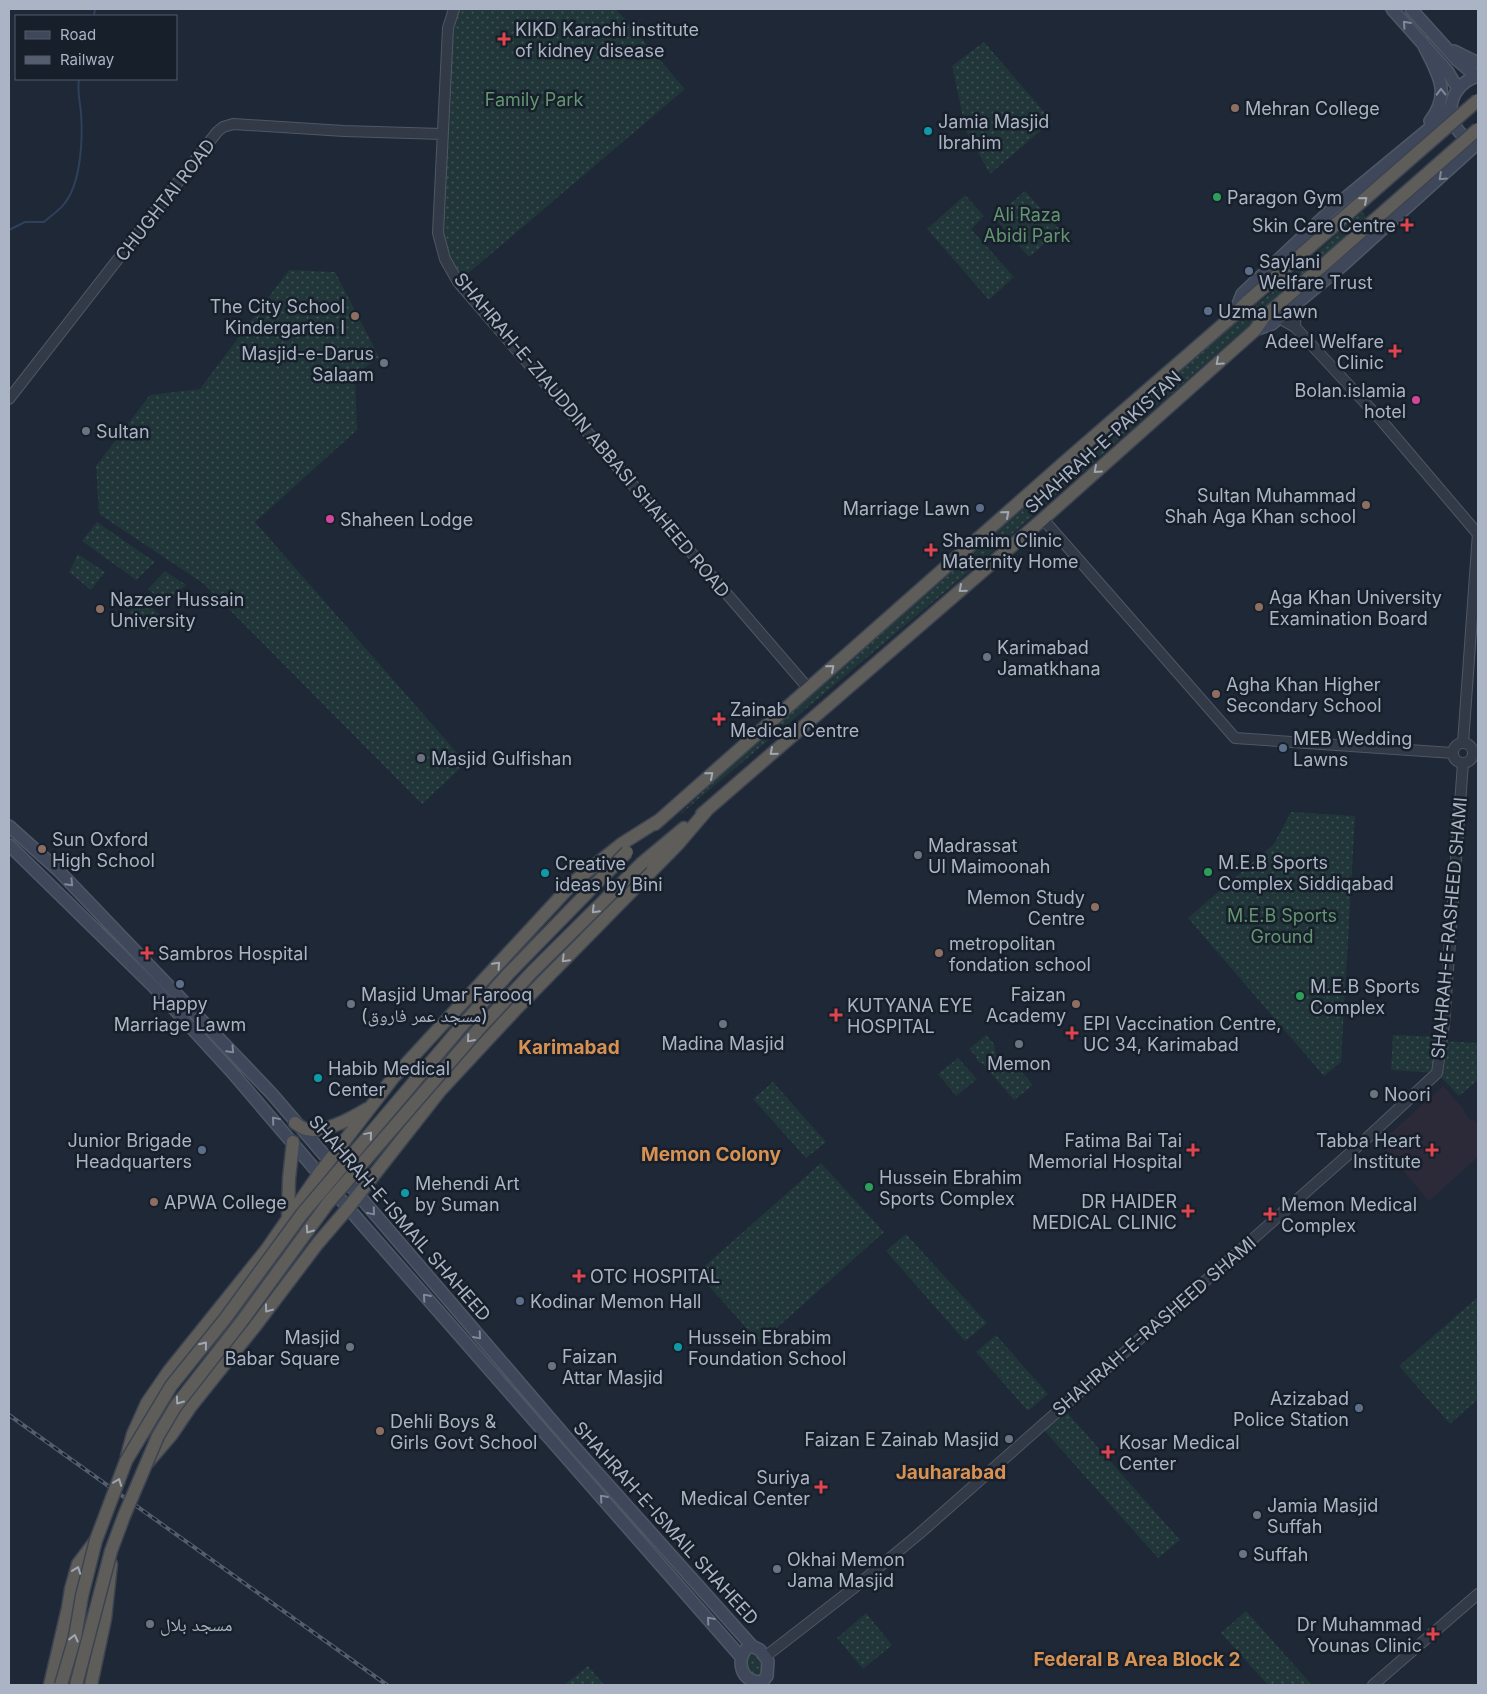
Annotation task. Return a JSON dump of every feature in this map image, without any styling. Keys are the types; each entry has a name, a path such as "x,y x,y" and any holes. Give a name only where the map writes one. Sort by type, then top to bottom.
{"highway":[{"name":"SHAHRAH-E-PAKISTAN","path":"660,819 1478,100"},
{"name":"SHAHRAH-E-PAKISTAN","path":"111,1552 158,1436 175,1407 328,1203 478,1030 532,972 642,863 707,810 1043,519 1255,330 1264,317 1478,129"},
{"path":"147,1463 172,1434 191,1406 297,1270 439,1092 517,1008 678,844 707,810"},
{"path":"126,1461 171,1386 226,1319 302,1214 502,980 660,819"},
{"path":"61,1685 75,1637 82,1596 96,1540 126,1461 133,1434 147,1403 169,1371 267,1249 319,1174 393,1078 576,881 623,843 660,819"},
{"path":"295,1123 309,1129 329,1127 370,1107"},
{"path":"288,1219 289,1179 293,1142"},
{"path":"50,1685 78,1564 96,1540"},
{"path":"76,1685 111,1552"},
{"path":"91,1685 105,1619 111,1552"}],"main road":[{"path":"1392,9 1448,72 1458,89"},
{"path":"1411,9 1457,60 1477,76 1463,83 1453,98 1451,107 1454,123 1458,130 1470,141 1478,143"},
{"path":"1380,168 1428,124 1440,107 1442,97 1440,82 1422,42"},
{"path":"1444,46 1478,63"},
{"path":"1234,315 1242,294 1332,209 1430,128 1451,107"},
{"path":"1255,330 1272,324 1344,266 1478,143"},
{"path":"1456,164 1478,154"},
{"name":"SHAHRAH-E-ISMAIL SHAHEED","path":"9,826 71,884 272,1094 328,1162 578,1451 752,1646"},
{"name":"SHAHRAH-E-ISMAIL SHAHEED","path":"9,845 154,987 231,1071 348,1208 741,1657"},
{"path":"741,1669 752,1681 762,1682 766,1680 769,1668 766,1656 752,1646 747,1648 741,1657 741,1669 745,1685"}],"street":[{"name":"SHAHRAH-E-ZIAUDDIN ABBASI SHAHEED ROAD","path":"454,9 448,28 438,233 445,259 458,282 808,688"},
{"name":"CHUGHTAI ROAD","path":"9,399 217,132 223,127 233,124 344,131 442,134"},
{"path":"1295,328 1296,304"},
{"path":"1279,318 1295,328 1381,420 1478,533 1463,744"},
{"path":"1043,519 1235,738 1453,753"},
{"path":"1467,744 1476,756 1463,763 1456,761 1453,753 1455,747 1467,744"},
{"name":"SHAHRAH-E-RASHEED SHAMI","path":"766,1656 855,1587 919,1534 1367,1138 1437,1073 1444,1024 1463,763"},
{"path":"1373,1685 1478,1594"}],"shaded area":[{"name":"Tabba Heart Institute","path":"1443,1086 1465,1111 1470,1120 1473,1119 1478,1125 1478,1157 1429,1201 1380,1143"}],"green space":[{"name":"Family Park","path":"454,9 616,9 685,89 458,282 438,233"},
{"path":"984,42 1052,121 990,174 966,131 952,66"},
{"name":"Ali Raza Abidi Park","path":"1025,191 1060,230 1029,257 994,218"},
{"path":"965,195 984,216 971,229 1014,277 989,300 927,229"},
{"path":"1362,212 1367,218 1264,312 977,565 676,818 724,771 991,534 1233,323 1271,293"},
{"path":"289,270 335,272 379,357 355,375 357,430 255,522 466,763 422,804 204,584 99,514 96,466 150,395 200,389"},
{"path":"97,522 155,562 136,580 82,541"},
{"path":"78,554 105,572 91,590 69,572"},
{"path":"165,571 186,585 165,603 148,589"},
{"path":"138,598 160,614 147,630 129,612"},
{"name":"M.E.B Sports Ground","path":"1291,812 1355,816 1341,1062 1324,1076 1188,918 1274,844"},
{"path":"986,1035 994,1044 998,1066 1020,1065 1022,1072 1033,1085 1014,1100 982,1063 978,1062 976,1056 969,1049"},
{"path":"1393,1035 1442,1037 1442,1041 1478,1043 1478,1080 1459,1096 1437,1073 1391,1070"},
{"path":"958,1058 977,1079 956,1096 938,1074"},
{"path":"773,1082 826,1142 806,1158 753,1099"},
{"path":"821,1163 884,1232 760,1343 697,1273"},
{"path":"906,1234 987,1323 965,1341 886,1251"},
{"path":"1478,1297 1478,1399 1450,1424 1399,1366"},
{"path":"996,1335 1048,1394 1028,1411 976,1352"},
{"path":"1064,1409 1180,1540 1158,1558 1042,1428"},
{"path":"1246,1611 1312,1685 1268,1685 1221,1633"},
{"path":"866,1613 892,1645 863,1669 837,1638"},
{"path":"754,1650 766,1664 761,1679 746,1674 745,1657"},
{"path":"588,1666 604,1685 564,1685"}],"waterway":[{"path":"94,15 95,9"},
{"path":"9,230 25,222 44,222 62,207 70,195 80,161 82,124 78,92 79,80"}],"railway":[{"path":"9,1415 387,1685"}],"place":[{"name":"KIKD Karachi institute of kidney disease","path":"504,39"},
{"name":"Mehran College","path":"1235,108"},
{"name":"Jamia Masjid Ibrahim","path":"928,131"},
{"name":"Paragon Gym","path":"1217,197"},
{"name":"Skin Care Centre","path":"1407,225"},
{"name":"Saylani Welfare Trust","path":"1249,271"},
{"name":"Uzma Lawn","path":"1208,311"},
{"name":"The City School Kindergarten I","path":"355,316"},
{"name":"Adeel Welfare Clinic","path":"1395,351"},
{"name":"Masjid-e-Darus Salaam","path":"384,363"},
{"name":"Bolan.islamia hotel","path":"1416,400"},
{"name":"Sultan","path":"86,431"},
{"name":"Sultan Muhammad Shah Aga Khan school","path":"1366,505"},
{"name":"Marriage Lawn","path":"980,508"},
{"name":"Shaheen Lodge","path":"330,519"},
{"name":"Shamim Clinic Maternity Home","path":"931,550"},
{"name":"Aga Khan University Examination Board","path":"1259,607"},
{"name":"Nazeer Hussain University","path":"100,609"},
{"name":"Karimabad Jamatkhana","path":"987,657"},
{"name":"Agha Khan Higher Secondary School","path":"1216,694"},
{"name":"Zainab Medical Centre","path":"719,719"},
{"name":"MEB Wedding Lawns","path":"1283,748"},
{"name":"Masjid Gulfishan","path":"421,758"},
{"name":"Sun Oxford High School","path":"42,849"},
{"name":"Madrassat Ul Maimoonah","path":"918,855"},
{"name":"M.E.B Sports Complex Siddiqabad","path":"1208,872"},
{"name":"Creative ideas by Bini","path":"545,873"},
{"name":"Memon Study Centre","path":"1095,907"},
{"name":"Sambros Hospital","path":"147,953"},
{"name":"metropolitan fondation school","path":"939,953"},
{"name":"Happy Marriage Lawm","path":"180,984"},
{"name":"M.E.B Sports Complex","path":"1300,996"},
{"name":"Masjid Umar Farooq (مسجد عمر فاروق)","path":"351,1004"},
{"name":"Faizan Academy","path":"1076,1004"},
{"name":"KUTYANA EYE HOSPITAL","path":"836,1015"},
{"name":"Madina Masjid","path":"723,1024"},
{"name":"EPI Vaccination Centre, UC 34, Karimabad","path":"1072,1033"},
{"name":"Memon","path":"1019,1044"},
{"name":"Habib Medical Center","path":"318,1078"},
{"name":"Noori","path":"1374,1094"},
{"name":"Junior Brigade Headquarters","path":"202,1150"},
{"name":"Fatima Bai Tai Memorial Hospital","path":"1193,1150"},
{"name":"Tabba Heart Institute","path":"1432,1150"},
{"name":"Hussein Ebrahim Sports Complex","path":"869,1187"},
{"name":"Mehendi Art by Suman","path":"405,1193"},
{"name":"APWA College","path":"154,1202"},
{"name":"DR HAIDER MEDICAL CLINIC","path":"1188,1211"},
{"name":"Memon Medical Complex","path":"1270,1214"},
{"name":"OTC HOSPITAL","path":"579,1276"},
{"name":"Kodinar Memon Hall","path":"520,1301"},
{"name":"Masjid Babar Square","path":"350,1347"},
{"name":"Hussein Ebrabim Foundation School","path":"678,1347"},
{"name":"Faizan Attar Masjid","path":"552,1366"},
{"name":"Azizabad Police Station","path":"1359,1408"},
{"name":"Dehli Boys & Girls Govt School","path":"380,1431"},
{"name":"Faizan E Zainab Masjid","path":"1009,1439"},
{"name":"Kosar Medical Center","path":"1108,1452"},
{"name":"Suriya Medical Center","path":"821,1487"},
{"name":"Jamia Masjid Suffah","path":"1257,1515"},
{"name":"Suffah","path":"1243,1554"},
{"name":"Okhai Memon Jama Masjid","path":"777,1569"},
{"name":"مسجد بلال","path":"150,1624"},
{"name":"Dr Muhammad Younas Clinic","path":"1433,1634"}],"district":[{"name":"Karimabad","path":"569,1047"},
{"name":"Memon Colony","path":"711,1154"},
{"name":"Jauharabad","path":"951,1472"},
{"name":"Federal B Area Block 2","path":"1137,1659"}]}
